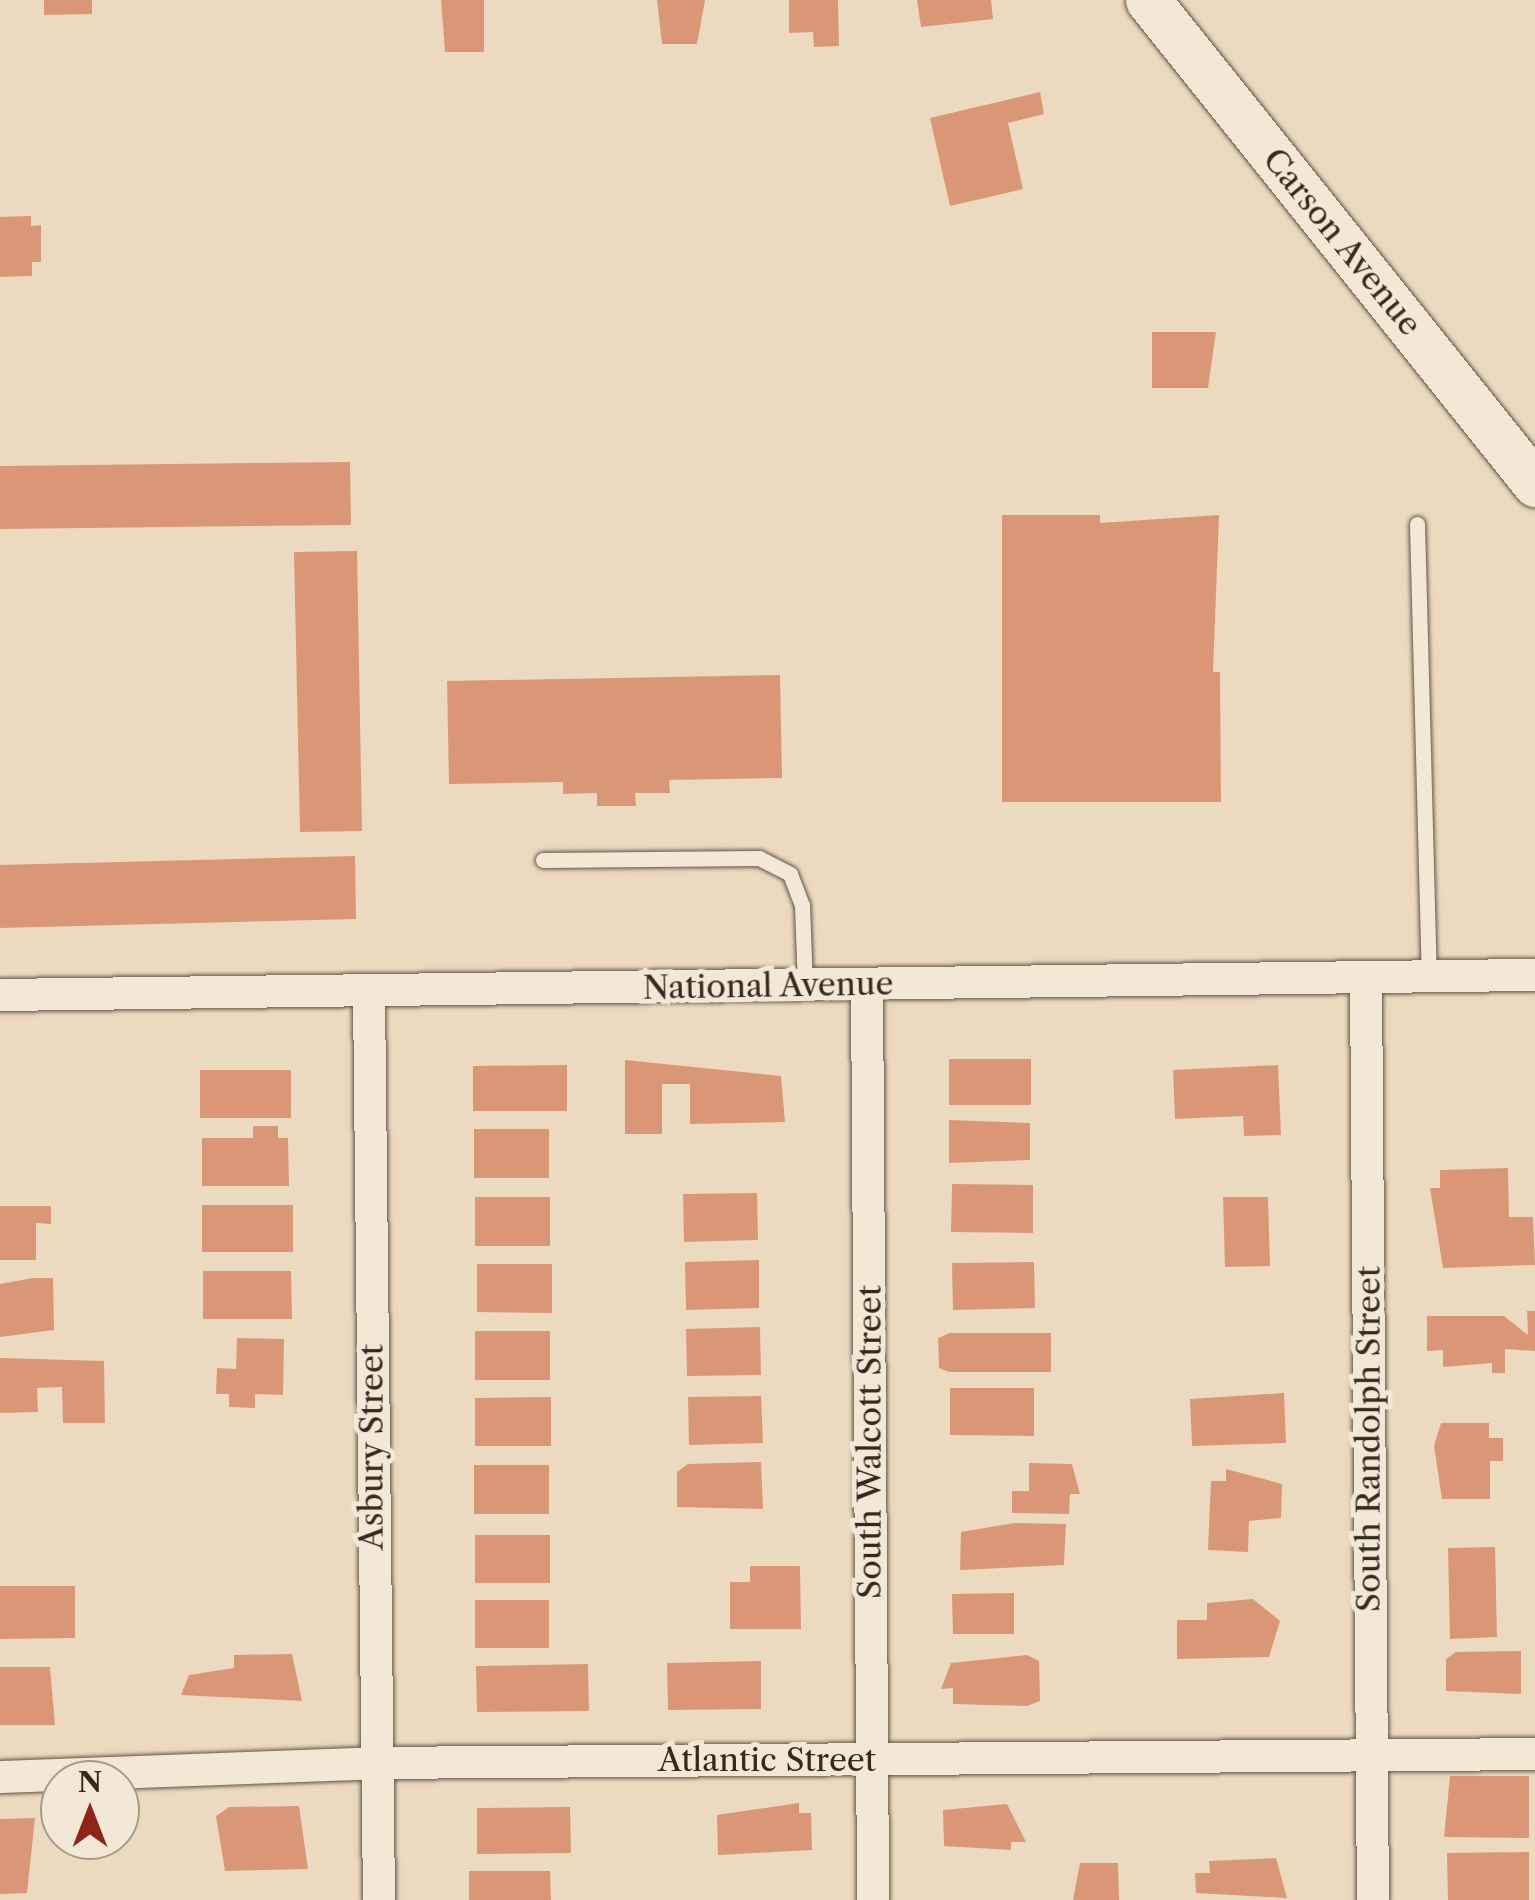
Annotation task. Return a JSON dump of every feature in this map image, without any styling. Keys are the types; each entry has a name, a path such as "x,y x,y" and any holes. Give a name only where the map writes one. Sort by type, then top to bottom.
{"main road":[{"name":"Carson Avenue","path":"1148,0 1535,484"}],"street":[{"name":"National Avenue","path":"0,995 369,994 1535,975"},
{"name":"South Randolph Street","path":"1366,978 1373,1900"},
{"name":"South Walcott Street","path":"867,984 873,1900"},
{"name":"Asbury Street","path":"369,994 374,1763 379,1900"},
{"name":"Atlantic Street","path":"0,1778 374,1763 1535,1754"}],"lane":[{"path":"1416,524 1429,977"},
{"path":"543,860 758,858 790,874 802,905 806,986"}],"building":[{"path":"44,0 92,0 92,14 44,15"},
{"path":"441,0 484,0 484,52 445,52"},
{"path":"657,0 705,0 697,44 662,44"},
{"path":"789,0 838,0 839,46 814,47 813,32 789,33"},
{"path":"917,0 991,0 993,19 921,27"},
{"path":"1040,92 1044,114 1008,123 1023,189 950,206 930,118"},
{"path":"31,216 31,226 41,225 41,262 32,262 32,276 0,277 0,217"},
{"path":"1152,332 1216,332 1208,388 1152,388"},
{"path":"350,462 351,525 0,529 0,466"},
{"path":"1002,515 1100,515 1100,523 1219,515 1213,672 1220,672 1221,802 1002,802"},
{"path":"357,551 362,831 300,832 294,552"},
{"path":"780,675 782,778 669,780 670,793 635,793 636,806 597,806 597,793 563,794 563,782 449,784 447,681"},
{"path":"355,856 356,919 0,928 0,865"},
{"path":"949,1059 1031,1059 1031,1105 949,1105"},
{"path":"625,1060 781,1076 785,1122 690,1124 690,1084 662,1084 662,1134 625,1134"},
{"path":"567,1065 567,1111 473,1111 473,1066"},
{"path":"1278,1065 1281,1135 1244,1136 1243,1116 1175,1119 1173,1070"},
{"path":"200,1070 291,1070 291,1118 200,1118"},
{"path":"949,1120 1030,1123 1030,1160 949,1163"},
{"path":"253,1126 278,1126 278,1138 288,1138 289,1186 202,1186 202,1138 253,1138"},
{"path":"474,1129 549,1129 549,1178 474,1178"},
{"path":"1508,1168 1509,1217 1533,1217 1535,1265 1443,1268 1430,1188 1440,1188 1440,1170"},
{"path":"952,1184 1033,1185 1033,1233 951,1232"},
{"path":"757,1193 758,1240 684,1242 683,1194"},
{"path":"475,1197 550,1197 550,1246 475,1246"},
{"path":"1223,1197 1268,1197 1270,1266 1225,1267"},
{"path":"202,1205 293,1205 293,1252 202,1252"},
{"path":"0,1206 51,1206 51,1224 36,1223 36,1260 0,1260"},
{"path":"759,1260 759,1308 686,1310 685,1262"},
{"path":"1034,1262 1035,1308 953,1310 952,1263"},
{"path":"477,1264 552,1264 552,1313 477,1312"},
{"path":"203,1271 291,1271 292,1319 203,1319"},
{"path":"53,1278 54,1330 0,1337 0,1284"},
{"path":"1527,1311 1535,1311 1535,1351 1505,1349 1505,1373 1492,1373 1492,1363 1443,1367 1443,1350 1427,1351 1427,1316 1504,1316 1528,1335"},
{"path":"760,1327 761,1375 687,1376 686,1329"},
{"path":"475,1331 550,1331 550,1380 475,1380"},
{"path":"950,1333 1051,1333 1051,1372 949,1372 939,1368 938,1338"},
{"path":"237,1338 284,1339 283,1395 255,1394 255,1408 229,1407 229,1394 216,1394 217,1368 236,1369"},
{"path":"0,1358 104,1361 105,1423 63,1423 62,1387 37,1388 38,1412 0,1413"},
{"path":"950,1388 1034,1388 1034,1436 950,1435"},
{"path":"1284,1393 1286,1443 1192,1446 1190,1399"},
{"path":"761,1396 763,1443 689,1445 688,1397"},
{"path":"551,1397 551,1446 475,1446 475,1398"},
{"path":"1441,1423 1489,1423 1489,1438 1503,1438 1503,1461 1490,1461 1490,1499 1442,1499 1434,1446"},
{"path":"761,1462 763,1509 677,1507 677,1472 688,1464"},
{"path":"1029,1463 1072,1464 1080,1494 1070,1494 1069,1514 1012,1513 1012,1491 1029,1491"},
{"path":"474,1465 549,1465 549,1514 474,1514"},
{"path":"1226,1469 1282,1484 1281,1518 1249,1521 1248,1552 1208,1550 1211,1481 1226,1481"},
{"path":"1014,1523 1066,1524 1064,1565 960,1570 961,1532"},
{"path":"475,1535 550,1535 550,1583 475,1583"},
{"path":"1495,1547 1497,1637 1450,1639 1448,1548"},
{"path":"750,1566 800,1566 801,1629 730,1629 730,1582 750,1582"},
{"path":"0,1586 75,1586 75,1638 0,1639"},
{"path":"1014,1593 1014,1634 953,1634 952,1594"},
{"path":"1253,1599 1280,1621 1269,1657 1177,1659 1177,1620 1207,1620 1207,1603"},
{"path":"475,1600 549,1600 549,1648 475,1648"},
{"path":"1521,1651 1521,1694 1446,1691 1446,1659 1456,1652"},
{"path":"292,1654 302,1701 181,1695 189,1675 234,1668 234,1655"},
{"path":"1027,1655 1039,1661 1040,1701 1027,1706 953,1704 953,1688 941,1689 951,1663"},
{"path":"761,1661 761,1709 668,1710 667,1663"},
{"path":"588,1664 589,1711 477,1712 476,1666"},
{"path":"0,1667 50,1667 55,1725 0,1725"},
{"path":"1450,1776 1529,1776 1529,1838 1444,1837"},
{"path":"799,1803 799,1813 811,1813 812,1850 718,1855 717,1815"},
{"path":"1007,1804 1026,1842 1011,1842 1011,1850 944,1846 943,1810"},
{"path":"299,1806 308,1869 225,1871 216,1816 229,1807"},
{"path":"570,1807 571,1853 477,1854 477,1808"},
{"path":"35,1818 27,1893 0,1894 0,1819"},
{"path":"1529,1852 1529,1900 1448,1900 1447,1853"},
{"path":"1276,1858 1287,1898 1196,1893 1195,1873 1210,1873 1209,1861"},
{"path":"1080,1863 1118,1863 1119,1900 1073,1900"},
{"path":"469,1871 550,1871 551,1900 469,1900"}]}
